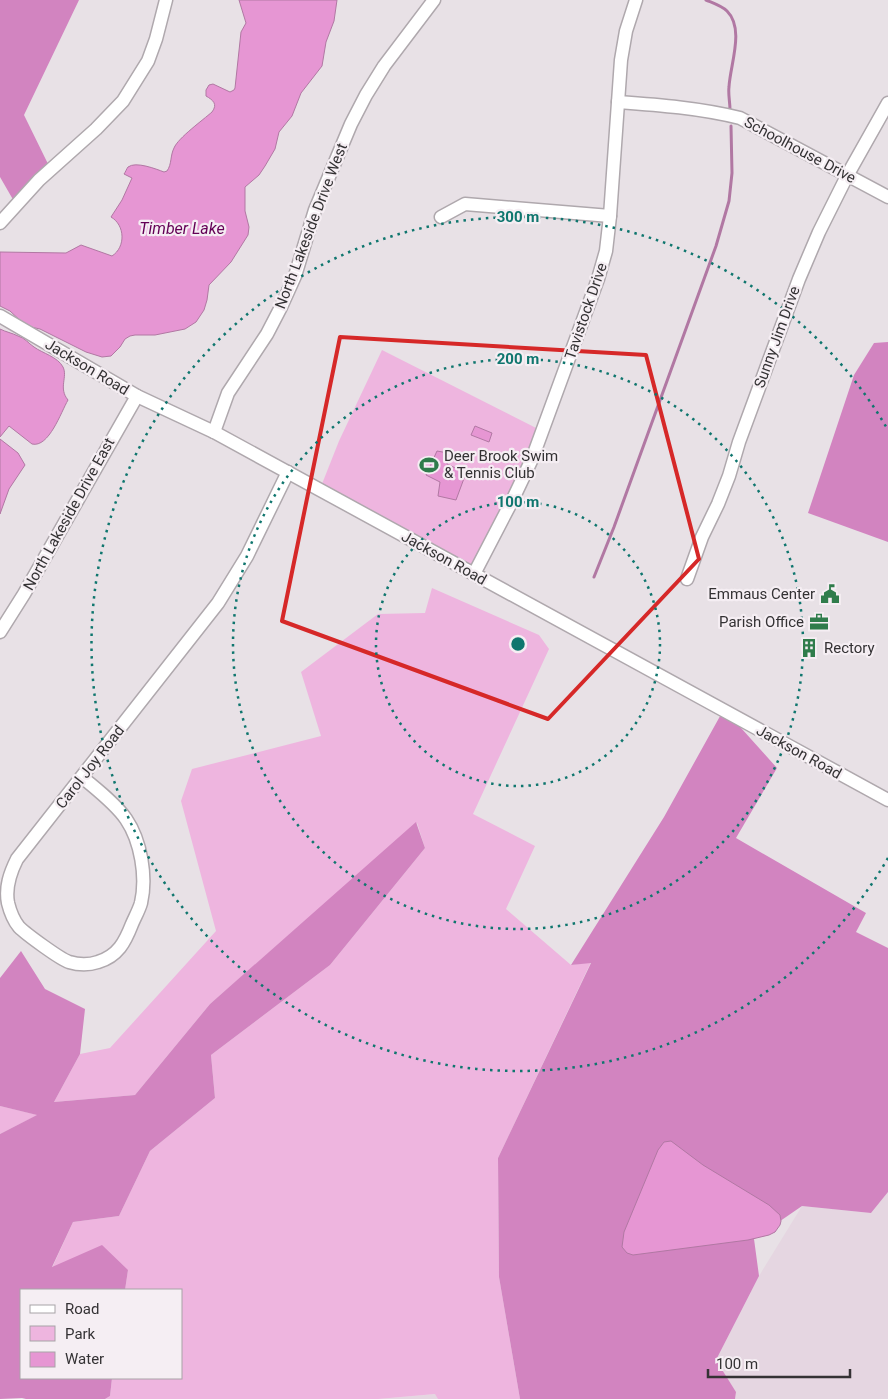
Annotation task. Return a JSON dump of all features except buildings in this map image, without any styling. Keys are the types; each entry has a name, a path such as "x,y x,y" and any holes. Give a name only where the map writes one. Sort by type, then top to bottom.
{"street":[{"path":"0,223 39,180 96,128 123,100 148,61 166,0"},
{"name":"North Lakeside Drive West","path":"214,432 228,393 267,334 295,276 315,210 351,124 384,66 434,0"},
{"name":"Tavistock Drive","path":"474,574 514,499 532,459 598,279 606,251 623,46 636,0"},
{"name":"Schoolhouse Drive","path":"618,102 714,111 740,118 888,197"},
{"name":"Sunny Jim Drive","path":"687,580 702,538 729,476 739,442 799,278 819,232 848,174 888,103"},
{"path":"441,217 465,204 610,216"},
{"name":"Jackson Road","path":"0,316 137,396 214,432 888,800"},
{"name":"North Lakeside Drive East","path":"0,632 24,594 137,396"},
{"name":"Carol Joy Road","path":"82,777 126,819 140,850 143,874 141,904 124,942 114,954 100,962 84,965 67,962 19,927 8,903 7,886 10,872 17,859 218,603 247,556 288,472"}],"highlighted area":[{"path":"340,337 646,355 699,559 548,719 282,621"}],"shaded area":[{"path":"0,0 79,0 24,115 50,168 15,203 0,177"},
{"path":"888,342 888,542 808,513 854,375 874,343"},
{"path":"724,709 777,768 736,838 866,913 856,932 888,948 888,1192 871,1213 802,1206 754,1239 759,1276 716,1360 736,1392 735,1399 520,1399 499,1277 498,1158 591,963 571,965 664,817"},
{"path":"416,822 425,848 330,965 211,1055 215,1098 150,1151 119,1216 73,1222 52,1267 102,1245 128,1270 125,1289 20,1289 20,1379 112,1379 110,1396 105,1399 0,1399 0,1134 37,1115 0,1106 0,978 21,951 45,989 85,1009 80,1054 54,1102 135,1095 210,1004"},
{"path":"888,1192 888,1399 735,1399 736,1392 716,1360 759,1276 802,1206 871,1213"},
{"path":"436,1394 438,1399 378,1399"}],"green space":[{"name":"Deer Brook Swim & Tennis Club","path":"382,350 542,431 474,574 320,489 339,441"},
{"path":"432,588 539,635 549,649 473,814 535,846 506,909 571,965 591,962 498,1158 499,1277 520,1399 438,1399 435,1394 378,1399 105,1399 110,1396 112,1379 182,1379 182,1289 125,1289 128,1270 52,1268 73,1222 119,1216 150,1151 215,1098 211,1055 330,965 425,848 417,823 210,1004 135,1095 54,1102 80,1054 110,1048 216,931 181,801 192,769 321,736 301,672 378,614 425,613"},
{"path":"0,1106 38,1115 0,1134"}],"water":[{"name":"Timber Lake","path":"239,0 337,0 334,21 326,42 322,66 301,93 292,116 279,132 275,149 265,166 259,175 245,187 248,235 231,262 209,285 204,310 196,322 185,329 155,335 130,336 125,339 111,356 102,357 86,352 40,329 24,324 10,311 0,306 0,252 66,253 81,245 112,256 117,252 122,242 121,230 116,221 111,217 122,200 132,178 124,174 128,168 132,165 141,165 164,172 167,171 176,144 212,112 215,107 214,102 206,96 206,90 209,85 213,84 230,92 235,88 241,32 246,23"},
{"path":"0,329 23,338 63,367 63,387 68,400 54,428 38,444 32,444 9,426 0,437"},
{"path":"475,426 492,433 489,442 471,435"},
{"path":"0,439 18,453 25,465 9,489 0,514"},
{"path":"437,451 448,453 447,464 466,473 456,500 438,496 440,482 426,475"},
{"path":"671,1141 703,1165 769,1205 780,1215 780,1225 775,1232 748,1240 633,1255 627,1253 622,1247 624,1232 658,1150 664,1142"}],"waterway":[{"path":"706,0 727,11 735,27 735,48 729,90 730,110"},
{"path":"594,577 716,246 729,201 732,173 731,126"}],"place":[{"name":"Deer Brook Swim & Tennis Club","path":"429,465"},
{"name":"Emmaus Center","path":"830,594"},
{"name":"Parish Office","path":"819,622"},
{"name":"Rectory","path":"809,648"}]}
